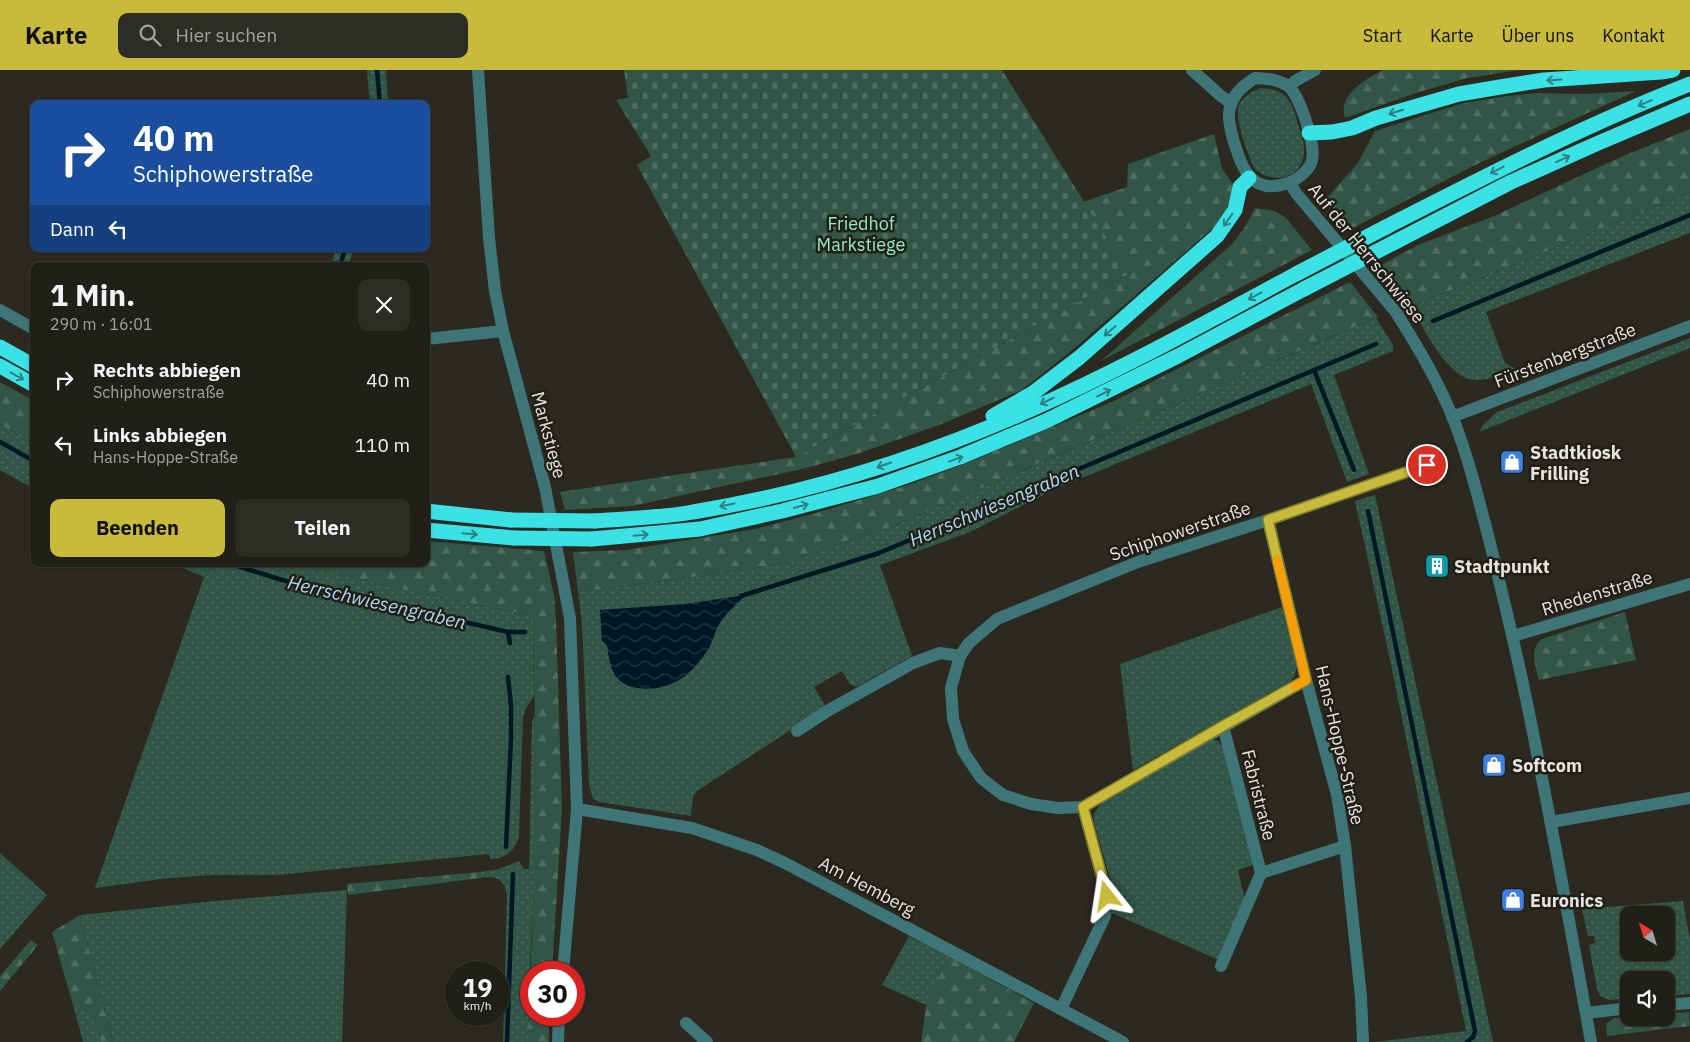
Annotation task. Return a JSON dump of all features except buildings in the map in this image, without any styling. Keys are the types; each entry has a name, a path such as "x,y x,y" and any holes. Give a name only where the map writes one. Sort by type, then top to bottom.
{"highway":[{"path":"1309,134 1352,128 1376,118 1459,94 1544,80 1673,70"},
{"path":"430,511 511,520 595,520 692,512 781,495 947,444 1041,404 1164,344 1509,164 1576,132 1690,84"},
{"path":"430,530 514,538 592,539 700,529 782,511 878,486 951,461 1046,421 1178,356 1511,182 1690,104"},
{"path":"947,444 1033,393 1080,357 1218,236 1235,210 1240,187 1249,178"},
{"path":"0,347 30,364"},
{"path":"0,366 30,383"}],"street":[{"name":"Markstiege","path":"478,70 489,238 495,291 503,331 545,487 570,618 577,809 564,961"},
{"path":"1192,70 1231,103"},
{"path":"1290,87 1295,81 1316,70"},
{"path":"1256,78 1274,79 1290,87 1300,102 1309,134 1312,161 1304,173 1290,183 1272,187 1260,184 1249,178 1240,162 1229,123 1229,112 1231,103 1240,89 1256,78"},
{"name":"Auf der Herrschwiese","path":"1290,183 1296,193 1395,311 1408,331 1433,376 1452,417 1466,456 1513,636 1551,822 1591,1042"},
{"path":"0,310 30,327"},
{"name":"Fürstenbergstraße","path":"1452,417 1690,326"},
{"path":"430,339 503,331"},
{"name":"Schiphowerstraße","path":"1306,680 1083,807 1058,808 1031,804 1003,795 981,778 963,751 953,719 951,688 960,656 968,643 997,619 1138,562 1268,520 1427,465"},
{"name":"Hans-Hoppe-Straße","path":"1268,520 1306,680 1337,794 1345,846 1361,997 1363,1042"},
{"name":"Rhedenstraße","path":"1513,636 1690,584"},
{"path":"797,731 829,710 913,663 940,653 960,656"},
{"name":"Fabristraße","path":"1223,726 1261,873"},
{"path":"1551,822 1690,798"},
{"path":"1061,1009 1105,916 1107,896 1083,807"},
{"name":"Am Hemberg","path":"577,809 683,826 710,833 757,850 1123,1042"},
{"path":"1221,966 1261,873 1345,846"},
{"path":"1675,1004 1690,1003"},
{"path":"1586,1013 1620,1009"},
{"path":"686,1023 707,1042"},
{"path":"558,1042 559,1026"}],"green space":[{"path":"367,70 386,70 388,100 370,100"},
{"name":"Friedhof Markstiege","path":"624,70 1002,70 1129,274 796,457 637,165 651,156 616,100 628,98"},
{"path":"1383,70 1520,70 1467,78 1413,94 1345,118 1345,102 1349,95 1361,83"},
{"path":"1260,88 1277,91 1288,99 1302,136 1304,153 1302,162 1298,169 1285,177 1270,177 1255,169 1242,137 1238,119 1239,105 1245,97"},
{"path":"1636,91 1481,162 1351,229 1326,199 1358,163 1375,131 1460,104 1507,96 1538,93 1586,94"},
{"path":"1690,129 1690,192 1411,307 1379,266 1418,245 1494,216 1623,156"},
{"path":"1214,134 1222,169 1233,184 1232,195 1226,211 1213,228 1071,351 1022,390 939,425 857,454 802,469 633,506 565,510 560,492 796,457 1129,274 1083,202 1127,187 1128,164"},
{"path":"1690,192 1690,233 1486,312 1505,363 1516,369 1485,379 1475,380 1465,377 1455,371 1437,351 1411,307"},
{"path":"1255,208 1275,211 1286,218 1312,250 1101,361 1232,244 1245,227"},
{"path":"335,252 353,252 349,262 332,262"},
{"path":"1350,282 1378,317 898,524 783,563 746,570 578,592 573,552 626,550 755,529 908,485 964,464 1114,401"},
{"path":"1376,318 1393,345 1393,351 1334,375 1369,474 1347,482 1311,384 1055,489 970,532 880,565 912,656 856,687 850,684 842,671 814,687 826,707 697,791 693,797 691,816 599,802 593,799 589,784 582,624 578,592 746,570 783,563 898,524"},
{"path":"1690,338 1690,348 1479,432 1483,425 1497,412"},
{"path":"0,382 30,399 30,443 0,424"},
{"path":"0,424 30,443 30,487 0,470"},
{"path":"1375,495 1493,1042 1375,1042 1466,1031 1389,655 1355,501"},
{"path":"430,541 544,551 554,595 556,618 562,808 553,961 531,961 534,891 535,721 533,616 410,591 310,567 430,567"},
{"path":"180,567 310,567 410,591 533,616 534,696 526,708 523,717 519,836 512,850 505,856 495,859 490,859 489,854 277,875 214,875 169,878 95,888 204,577"},
{"path":"1282,607 1297,666 1291,681 1133,770 1120,664"},
{"path":"1625,612 1636,660 1539,680 1534,653 1535,648 1542,639"},
{"path":"535,716 534,891 530,961 520,961 520,1026 529,1026 529,1042 503,1042 503,1026 510,1026 510,961 505,961 507,895 504,885 498,879 491,877 480,878 480,872 499,869 519,861 524,869 529,869 532,721"},
{"path":"1212,739 1218,741 1223,747 1253,865 1238,870 1245,900 1219,960 1112,913 1113,889 1094,822 1094,814 1102,802"},
{"path":"0,853 47,895 0,949"},
{"path":"480,872 480,878 348,895 347,884"},
{"path":"347,890 342,1042 113,1042 80,915"},
{"path":"1683,901 1690,940 1690,994 1675,995 1675,971 1620,971 1620,999 1609,1000 1600,996 1589,945 1595,943 1594,936 1588,936 1582,909"},
{"path":"80,915 113,1042 101,1042 91,1007 75,1012 52,932"},
{"path":"909,936 950,957 926,1005 882,985"},
{"path":"31,940 38,945 0,991 0,976"},
{"path":"950,957 1034,1003 1014,1042 921,1042 927,1000"},
{"path":"91,1007 101,1042 83,1042 75,1012"},
{"path":"1689,1012 1690,1026 1607,1036 1606,1024 1614,1018 1620,1018 1620,1026 1675,1026 1675,1013"},
{"path":"528,1026 549,1026 549,1042 529,1042"}],"water":[{"path":"746,595 722,619 709,648 700,660 678,681 659,688 648,689 629,686 617,678 611,667 607,645 602,641 600,610 685,604"}],"waterway":[{"path":"377,70 380,100"},
{"path":"1433,321 1690,215"},
{"path":"341,262 344,252"},
{"name":"Herrschwiesengraben","path":"741,596 879,553 1376,344"},
{"path":"1314,370 1354,470"},
{"name":"Herrschwiesengraben","path":"0,442 30,459"},
{"path":"1368,511 1475,1031 1473,1037 1467,1042"},
{"name":"Herrschwiesengraben","path":"241,567 282,580 508,632 525,632"},
{"path":"508,632 510,643"},
{"path":"506,847 511,738 511,706 508,677"},
{"path":"507,1042 513,874"}],"slow traffic":[{"path":"1277,560 1306,680 1295,686"}],"place":[{"name":"Stadtkiosk Frilling","path":"1512,462"},
{"name":"Stadtpunkt","path":"1437,566"},
{"name":"Softcom","path":"1494,765"},
{"name":"Euronics","path":"1513,900"}],"route":[{"path":"1107,896 1083,807 1306,680 1268,520 1427,465"}]}
